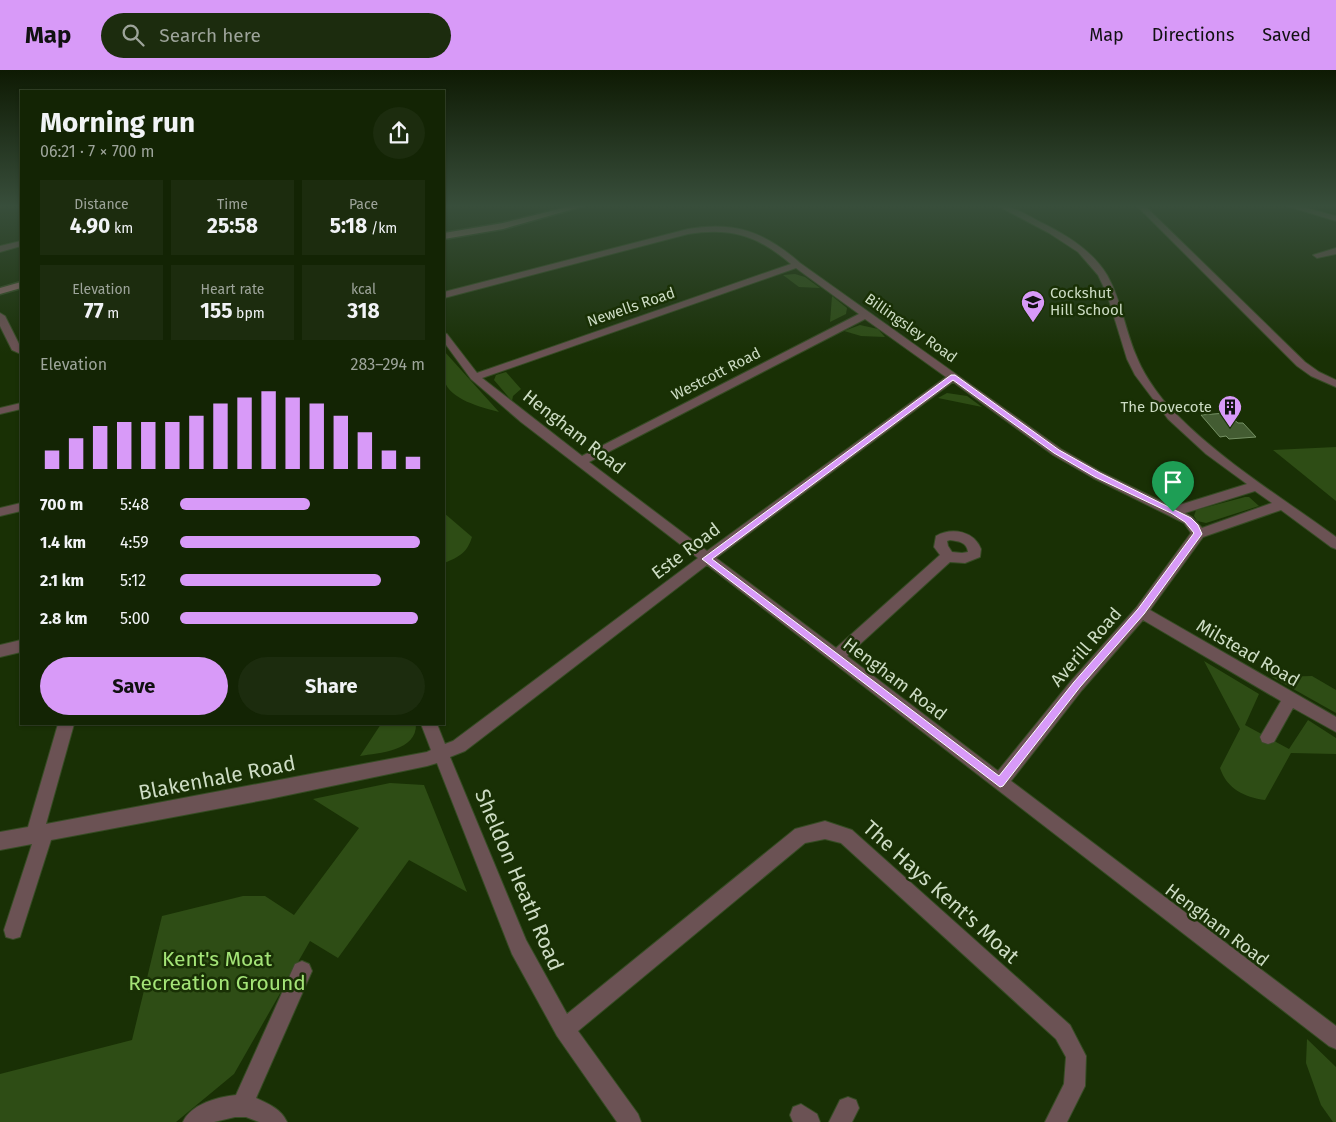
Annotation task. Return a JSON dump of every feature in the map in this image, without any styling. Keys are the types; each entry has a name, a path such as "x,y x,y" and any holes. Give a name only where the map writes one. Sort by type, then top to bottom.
{"street":[{"name":"Billingsley Road","path":"445,296 600,255"},
{"name":"Billingsley Road","path":"785,255 865,315 1057,452 1097,475 1173,512"},
{"path":"1085,255 1102,274 1112,294 1132,359 1145,381 1172,417 1210,451 1336,544"},
{"path":"1191,255 1301,364 1315,374 1336,384"},
{"name":"Newells Road","path":"475,377 797,265"},
{"path":"0,291 20,285"},
{"name":"Westcott Road","path":"582,461 865,315"},
{"path":"0,316 16,336 17,350 20,351"},
{"name":"Hengham Road","path":"445,337 475,377 525,419 1336,1039"},
{"name":"Este Road","path":"441,754 467,740 706,559 953,377"},
{"path":"0,411 20,406"},
{"path":"1173,512 1256,486"},
{"path":"1173,512 1188,520 1195,527 1198,534 1281,505"},
{"path":"0,512 20,507"},
{"name":"Averill Road","path":"1000,782 1077,685 1141,612 1198,534"},
{"path":"836,657 948,556"},
{"name":"Milstead Road","path":"1141,612 1336,726"},
{"path":"0,651 20,646"},
{"path":"1268,737 1290,699"},
{"path":"13,930 66,725"},
{"name":"Sheldon Heath Road","path":"429,725 503,903 519,947 564,1029 630,1122"},
{"name":"Blakenhale Road","path":"0,841 269,791 441,754"},
{"name":"The Hays Kent's Moat","path":"564,1029 801,835 824,830 846,836 1063,1032 1076,1056 1075,1078 1074,1086 1056,1122"},
{"path":"243,1104 302,971"},
{"path":"194,1122 208,1111 243,1104 270,1115 276,1122"}],"green space":[{"path":"795,274 805,277 820,288 799,287 783,275"},
{"path":"832,296 847,308 846,314 830,322"},
{"path":"860,325 878,329 885,337 861,336 844,331"},
{"path":"445,352 499,412 467,402 459,398 447,387 445,382"},
{"path":"506,372 521,389 513,396 512,401 494,380 496,375"},
{"path":"947,393 967,396 982,407 938,398"},
{"path":"1336,447 1336,501 1273,450"},
{"path":"1249,497 1259,506 1206,523 1197,521 1194,516 1196,510"},
{"path":"445,514 472,537 468,547 454,559 445,563"},
{"path":"1204,661 1259,694 1245,725 1289,749 1308,720 1336,738 1336,754 1291,753 1265,800 1250,797 1237,791 1227,781 1220,768 1240,729"},
{"path":"1312,676 1336,690 1336,713 1272,677"},
{"path":"380,725 416,725 415,733 404,745 386,752 360,756"},
{"name":"Kent's Moat Recreation Ground","path":"390,783 424,785 467,892 409,860 338,958 310,941 234,1074 176,1122 0,1122 0,1074 132,1040 162,916 243,896 265,896 294,915 359,828 313,799"},
{"path":"1307,1039 1336,1067 1336,1122 1333,1122 1321,1105 1306,1063"}],"building":[{"name":"The Dovecote","path":"1226,413 1238,423 1243,423 1256,437 1229,439 1226,436 1220,437 1201,415"}],"place":[{"name":"Cockshut Hill School","path":"1033,323"},
{"name":"The Dovecote","path":"1230,428"}],"route":[{"path":"953,377 1057,452 1097,475 1173,512 1188,520 1195,527 1198,534 1141,612 1077,685 1000,782 706,559 953,377"}]}
